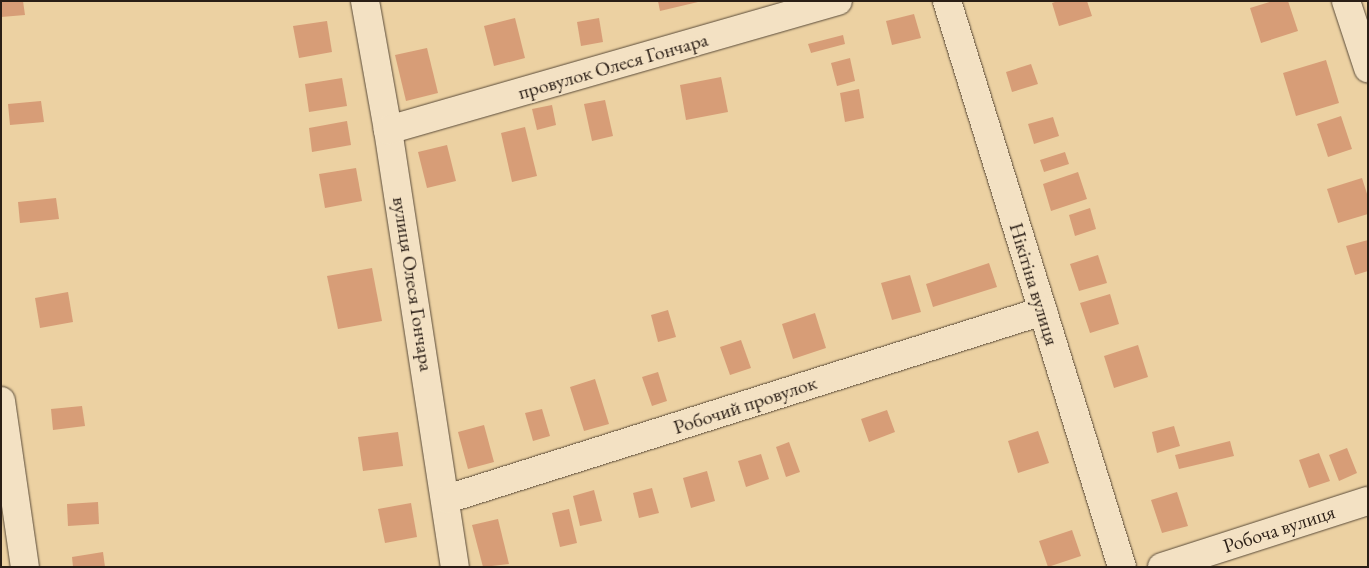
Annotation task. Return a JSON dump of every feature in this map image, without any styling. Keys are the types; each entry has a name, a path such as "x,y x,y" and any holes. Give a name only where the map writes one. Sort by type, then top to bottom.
{"street":[{"name":"вулиця Олеся Гончара","path":"365,1 388,130 447,499 455,567"},
{"name":"провулок Олеся Гончара","path":"388,130 838,1"},
{"name":"Нікітіна вулиця","path":"948,1 1122,567"},
{"path":"1346,1 1368,68"},
{"name":"Робочий провулок","path":"447,499 1043,311"},
{"path":"1,401 26,567"},
{"name":"Робоча вулиця","path":"1162,567 1368,501"}],"building":[{"path":"1,1 23,1 25,15 1,17"},
{"path":"658,1 698,1 698,2 660,11"},
{"path":"1058,1 1087,1 1092,16 1059,26 1052,3"},
{"path":"1273,1 1288,1 1298,31 1261,43 1250,8"},
{"path":"914,14 921,38 892,45 886,21"},
{"path":"515,18 525,58 494,66 484,26"},
{"path":"599,18 603,42 581,46 577,22"},
{"path":"327,21 332,52 299,58 293,26"},
{"path":"843,35 845,44 811,53 808,44"},
{"path":"427,48 438,93 406,101 395,55"},
{"path":"850,58 855,81 837,86 831,63"},
{"path":"1326,60 1339,103 1296,116 1283,73"},
{"path":"1031,64 1038,84 1012,92 1006,72"},
{"path":"721,77 728,112 686,120 680,85"},
{"path":"342,78 347,106 309,112 305,84"},
{"path":"859,89 864,118 845,122 840,93"},
{"path":"605,100 613,136 592,141 584,104"},
{"path":"41,101 44,122 10,125 8,104"},
{"path":"552,105 556,125 537,130 532,109"},
{"path":"1341,116 1352,149 1328,157 1317,124"},
{"path":"1053,117 1059,136 1034,144 1028,124"},
{"path":"347,121 351,145 312,152 309,128"},
{"path":"525,127 537,176 512,182 501,133"},
{"path":"447,145 456,181 427,188 418,152"},
{"path":"1065,152 1069,164 1044,172 1040,160"},
{"path":"356,168 362,201 325,208 319,174"},
{"path":"1078,172 1087,199 1051,211 1043,184"},
{"path":"1362,178 1368,197 1368,214 1338,223 1327,189"},
{"path":"56,198 59,219 20,223 18,202"},
{"path":"1090,208 1096,229 1075,236 1069,215"},
{"path":"1368,240 1368,271 1355,275 1346,246"},
{"path":"1098,255 1107,283 1079,291 1070,264"},
{"path":"989,263 997,287 933,307 926,284"},
{"path":"372,268 382,321 338,329 327,276"},
{"path":"910,275 921,312 892,320 881,283"},
{"path":"68,292 73,322 40,328 35,298"},
{"path":"1110,294 1119,324 1090,333 1080,303"},
{"path":"668,310 676,337 658,342 651,315"},
{"path":"815,313 826,348 793,359 782,324"},
{"path":"741,340 751,368 730,375 720,347"},
{"path":"1138,345 1148,377 1114,388 1104,356"},
{"path":"658,372 667,401 652,406 642,377"},
{"path":"595,379 609,424 584,431 570,387"},
{"path":"82,406 85,426 53,430 51,409"},
{"path":"542,409 550,436 533,441 525,413"},
{"path":"887,410 895,432 869,442 861,419"},
{"path":"484,425 494,462 468,469 458,432"},
{"path":"1174,426 1180,446 1157,453 1152,432"},
{"path":"1038,431 1049,463 1018,473 1008,441"},
{"path":"398,432 403,466 363,471 358,437"},
{"path":"1230,441 1234,456 1179,469 1175,455"},
{"path":"789,442 800,472 786,477 776,447"},
{"path":"1347,448 1357,473 1339,481 1329,455"},
{"path":"1319,453 1330,481 1309,488 1299,460"},
{"path":"761,454 769,479 746,487 738,461"},
{"path":"707,471 715,501 691,508 683,478"},
{"path":"652,488 659,513 639,518 633,493"},
{"path":"594,490 602,521 580,526 573,496"},
{"path":"1177,492 1188,526 1162,533 1151,500"},
{"path":"98,502 99,524 68,526 67,504"},
{"path":"411,503 417,537 385,543 378,509"},
{"path":"569,509 577,543 560,547 552,513"},
{"path":"498,519 509,564 483,567 472,525"},
{"path":"1072,530 1081,556 1048,567 1039,541"},
{"path":"103,552 105,567 73,567 72,557"}]}
